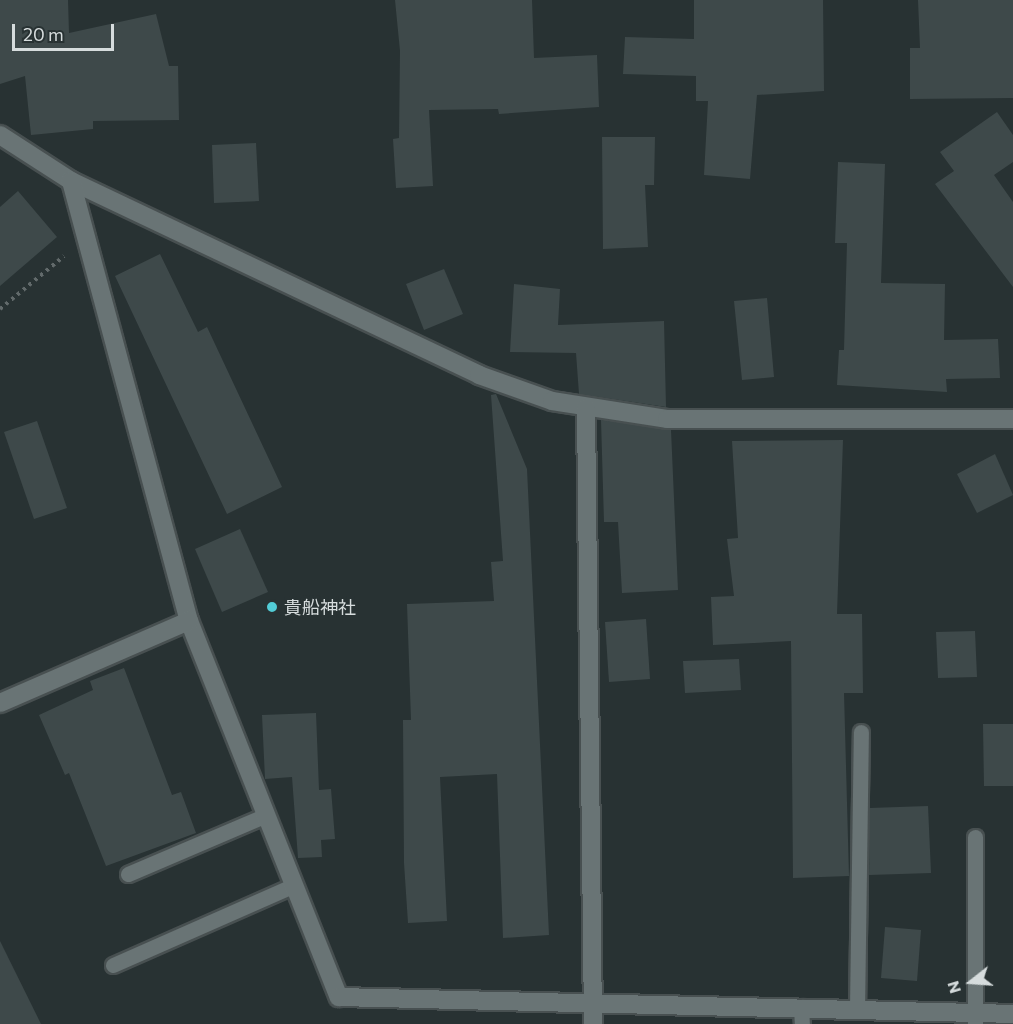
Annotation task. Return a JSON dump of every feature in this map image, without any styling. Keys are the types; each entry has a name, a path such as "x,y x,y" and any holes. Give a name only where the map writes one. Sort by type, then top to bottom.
{"street":[{"path":"0,135 71,181 479,375 586,408 667,419 1013,419"},
{"path":"71,181 189,621 339,997 592,1000 802,1016 857,1010 975,1019 1013,1014"},
{"path":"586,408 593,1024"},
{"path":"0,703 189,621"}],"lane":[{"path":"857,1010 861,732"},
{"path":"128,874 266,815"},
{"path":"975,837 975,1019"},
{"path":"112,964 294,885"}],"path":[{"path":"0,309 85,238"}],"building":[{"path":"0,0 68,0 69,33 156,14 169,66 178,66 179,120 93,121 93,129 31,135 25,76 0,84"},
{"path":"395,0 532,0 534,58 597,55 599,107 499,114 498,109 429,110 433,186 396,188 393,139 399,138 400,51"},
{"path":"694,0 823,0 824,91 757,95 750,179 704,175 708,101 696,101 696,76 623,74 625,37 694,39"},
{"path":"918,0 1013,0 1013,98 910,99 910,48 920,48"},
{"path":"997,112 1013,135 1013,162 994,175 1013,202 1013,287 935,184 954,171 940,152"},
{"path":"602,137 655,137 654,185 645,185 648,247 603,249"},
{"path":"256,143 259,201 214,203 212,145"},
{"path":"838,162 885,164 881,283 945,284 944,340 998,339 1000,378 946,379 947,392 837,385 839,350 844,350 847,243 835,243"},
{"path":"18,191 57,237 0,286 0,207"},
{"path":"160,254 198,332 207,327 282,487 227,514 115,276"},
{"path":"444,269 463,314 424,330 406,284"},
{"path":"514,284 560,289 558,325 664,321 666,407 579,394 576,353 510,352"},
{"path":"767,298 774,377 742,380 734,301"},
{"path":"496,394 527,469 549,935 503,938 497,774 440,777 447,921 408,923 404,863 403,720 411,720 407,604 494,601 491,562 503,561 491,395"},
{"path":"601,420 671,430 678,590 622,593 618,522 604,522"},
{"path":"37,421 67,508 34,519 4,432"},
{"path":"843,440 837,614 862,614 863,693 844,693 849,876 793,878 791,641 713,645 711,597 734,596 727,539 738,538 732,441"},
{"path":"995,454 1013,495 977,513 957,474"},
{"path":"240,529 268,592 222,612 195,549"},
{"path":"646,619 650,679 609,682 605,622"},
{"path":"975,631 977,677 938,678 936,632"},
{"path":"739,659 741,690 685,693 683,661"},
{"path":"124,668 172,795 181,792 196,833 106,866 69,773 65,775 39,715 93,690 90,681"},
{"path":"316,713 319,790 331,789 335,839 321,840 322,857 298,858 292,777 265,779 262,715"},
{"path":"983,724 1013,724 1013,786 984,786"},
{"path":"928,806 931,873 869,875 870,808"},
{"path":"885,927 921,930 917,981 881,978"},
{"path":"0,941 41,1024 0,1024"}],"place":[{"name":"貴船神社","path":"272,607"}]}
